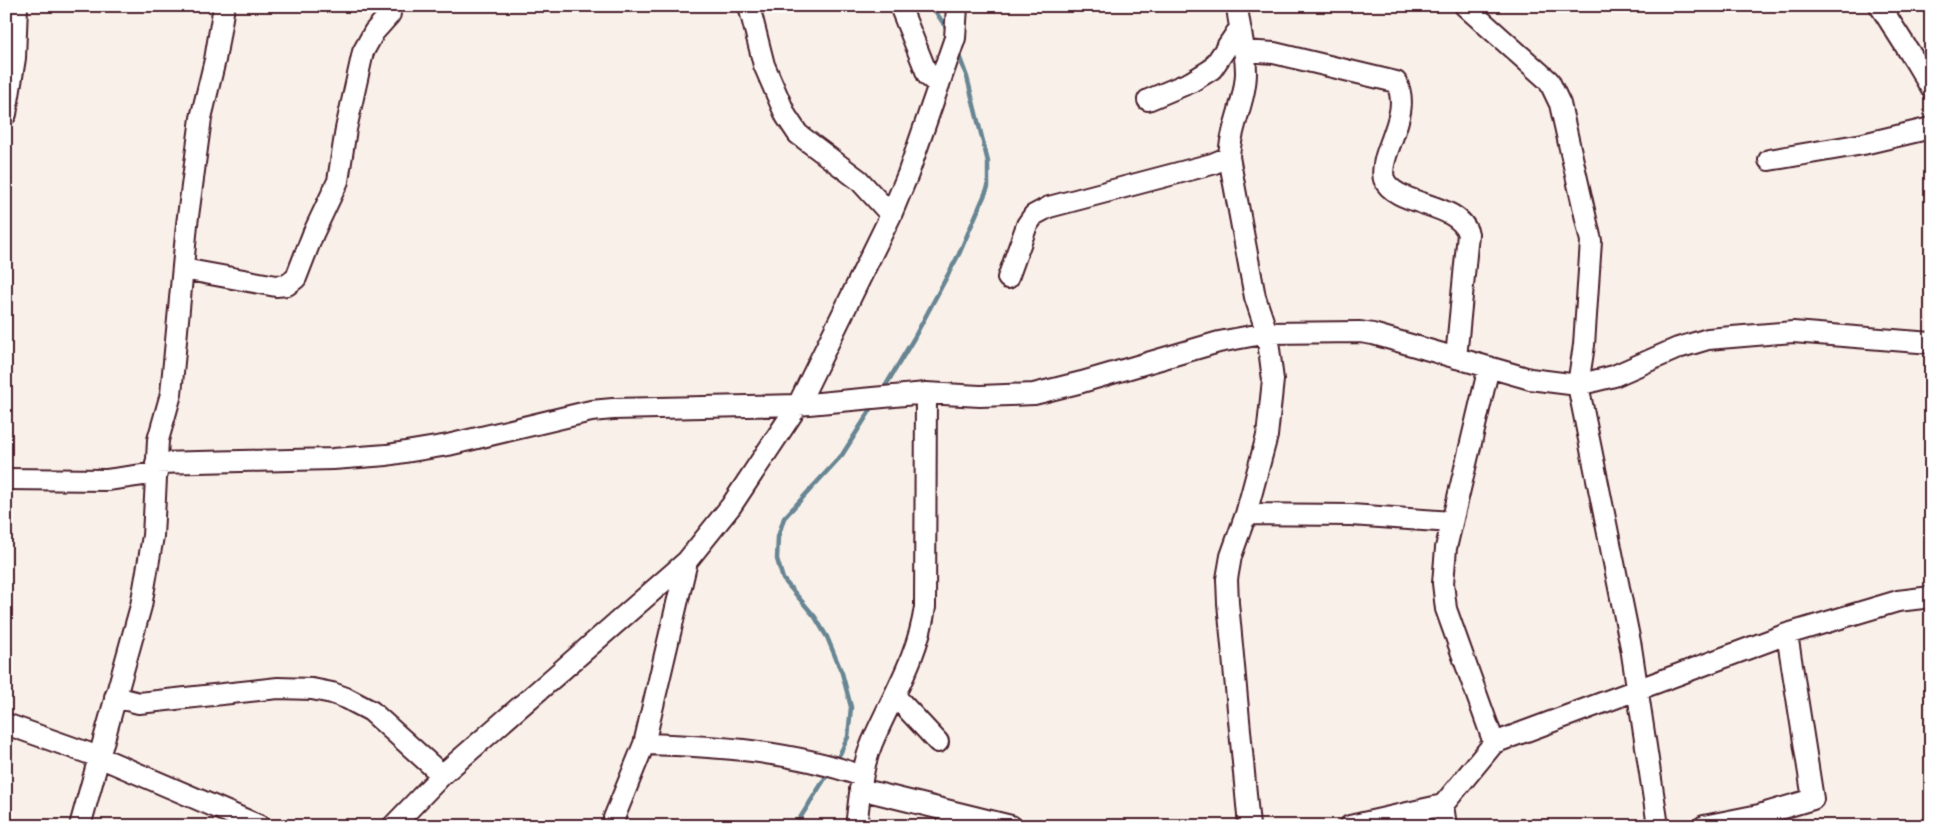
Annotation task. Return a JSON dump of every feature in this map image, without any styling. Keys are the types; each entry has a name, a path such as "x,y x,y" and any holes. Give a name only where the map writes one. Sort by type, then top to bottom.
{"street":[{"path":"6,114 16,58 17,6"},
{"path":"80,826 142,596 153,536 158,440 171,394 183,269 201,118 215,60 224,6"},
{"path":"749,6 764,65 786,116 798,134 859,180 891,216"},
{"path":"900,6 928,76 941,80"},
{"path":"393,826 442,776 688,562 731,506 798,405 891,216 908,174 955,38 957,6"},
{"path":"1238,6 1239,29 1246,73 1230,141 1229,157 1255,296 1267,333 1273,380 1267,436 1246,514 1231,556 1227,579 1249,826"},
{"path":"1465,6 1548,81 1560,104 1591,241 1584,345 1578,385 1629,637 1658,826"},
{"path":"1880,6 1916,60 1931,88"},
{"path":"183,269 276,286 287,285 296,278 313,234 338,181 346,129 363,52 374,32 390,14"},
{"path":"1148,100 1191,82 1212,69 1239,29"},
{"path":"1244,51 1274,53 1396,82 1401,91 1402,103 1384,166 1384,177 1389,187 1405,196 1457,218 1464,225 1468,234 1456,358"},
{"path":"1769,160 1863,144 1931,128"},
{"path":"1008,278 1027,225 1034,216 1049,207 1212,164 1229,157"},
{"path":"6,479 107,480 156,468 387,455 448,446 592,411 798,405 926,393 980,396 1034,394 1219,342 1267,333 1360,332 1373,334 1530,379 1578,385 1614,376 1678,348 1708,339 1793,332 1931,343"},
{"path":"1489,367 1452,522 1443,565 1443,582 1446,609 1494,743"},
{"path":"856,826 861,782 872,744 911,662 919,638 925,607 926,393"},
{"path":"1246,514 1351,515 1452,522"},
{"path":"611,823 644,744 688,562"},
{"path":"1350,826 1443,805 1494,743 1787,634 1898,602 1931,597"},
{"path":"1704,826 1759,815 1813,799 1787,634"},
{"path":"115,697 139,703 278,688 332,693 360,704 376,715 442,776"},
{"path":"895,696 938,742"},
{"path":"6,724 99,757 260,826"},
{"path":"644,744 745,750 819,762 841,768 861,782 1011,826"},
{"path":"1443,805 1446,826"}],"waterway":[{"path":"932,6 949,32"},
{"path":"883,390 914,338 959,254 988,187 988,162 967,77 958,53"},
{"path":"836,762 848,737 851,707 842,673 827,637 815,617 783,579 777,559 778,537 784,518 842,455 875,403"},
{"path":"795,826 829,772"}]}
